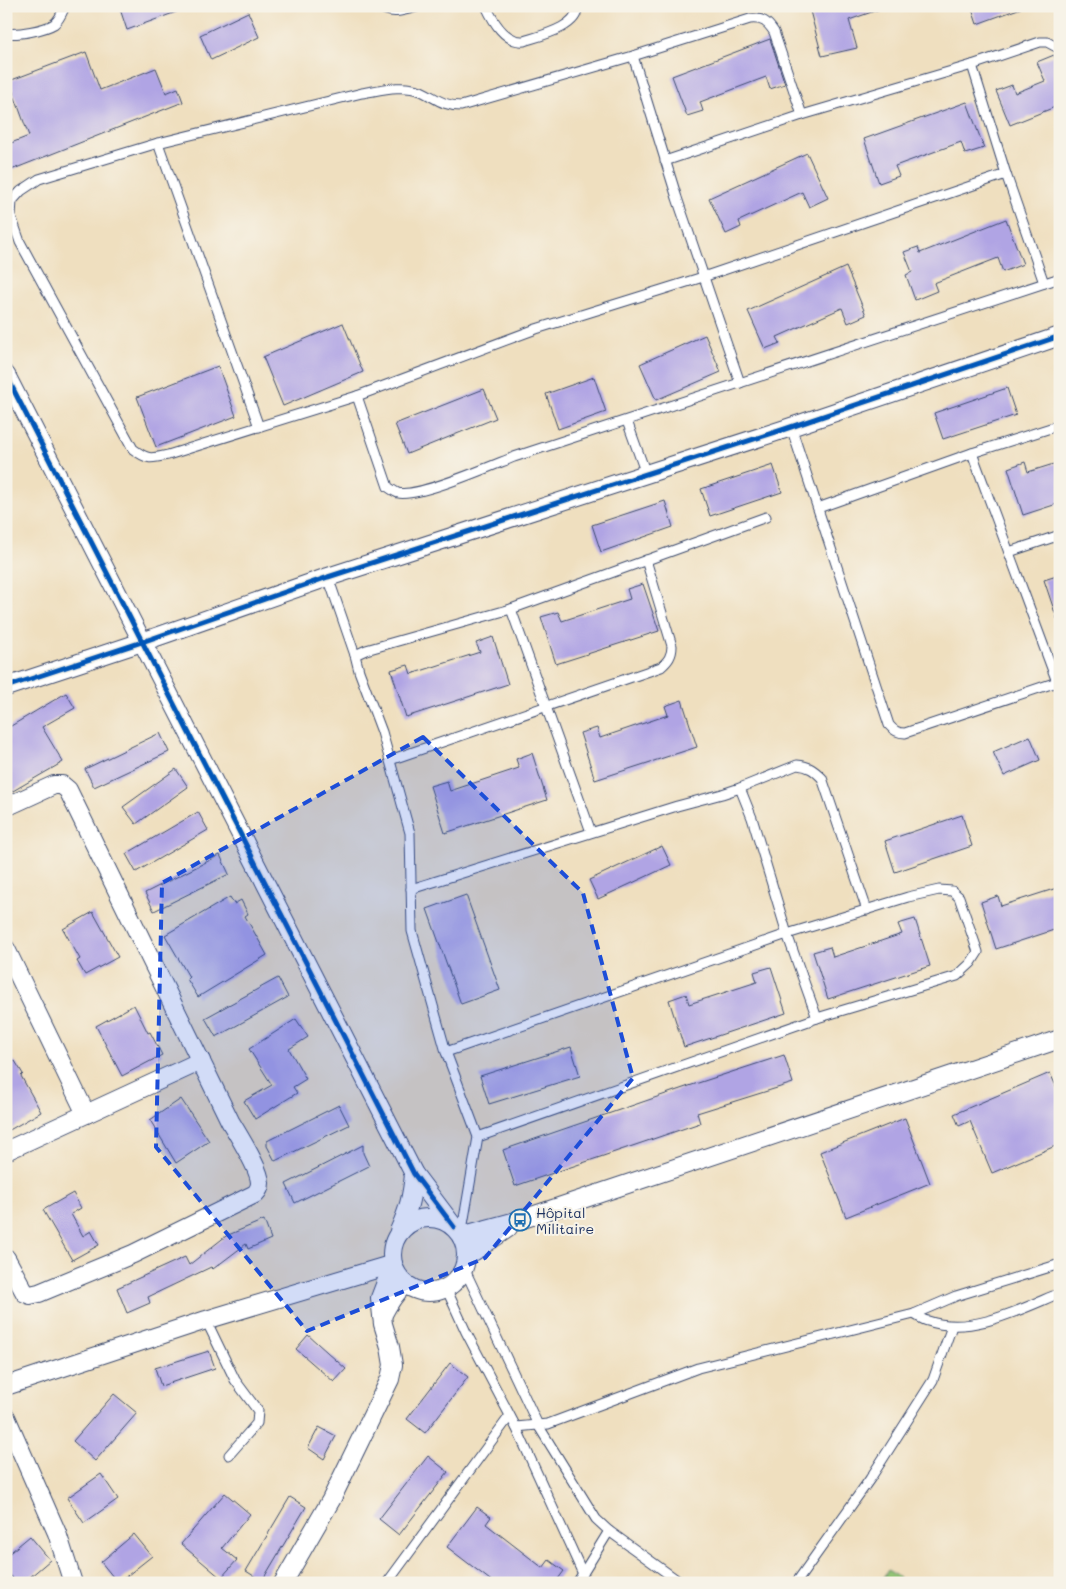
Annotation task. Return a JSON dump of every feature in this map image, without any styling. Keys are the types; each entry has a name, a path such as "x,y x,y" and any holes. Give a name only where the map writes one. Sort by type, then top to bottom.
{"street":[{"path":"6,687 328,577 646,474 1060,336"},
{"path":"6,375 414,1174 458,1231 466,1249 465,1262 460,1276 446,1288 436,1292 416,1290 408,1286 401,1280 393,1264 392,1255 396,1237 409,1210 414,1174"},
{"path":"6,807 54,785 62,785 68,790 230,1121 255,1167 260,1182 259,1189 255,1194 133,1254 39,1293 30,1295 25,1293 6,1258"},
{"path":"6,949 86,1114"},
{"path":"396,1237 409,1223 418,1219 437,1218 458,1231 520,1220 1060,1039"},
{"path":"6,1151 201,1061"},
{"path":"465,1262 520,1220"},
{"path":"282,1583 331,1500 390,1379 393,1365 383,1324 380,1298 393,1264"},
{"path":"6,1386 206,1320 393,1264"},
{"path":"382,1316 398,1290 404,1285 408,1286"},
{"path":"6,1418 57,1533 73,1583"}],"lane":[{"path":"6,33 27,33 54,24 61,17 65,6"},
{"path":"379,6 388,12 399,12 420,6"},
{"path":"486,6 493,22 518,42 564,27 574,18 577,10 576,6"},
{"path":"802,115 774,32 767,22 761,19 750,19 633,56 461,106 450,106 421,91 406,87 388,88 158,142 39,179 21,191 12,201 11,216 20,242 133,449 151,459 357,396 536,329 703,277 1006,174"},
{"path":"665,161 802,115 1040,42 1047,42 1060,49"},
{"path":"633,56 665,161 740,383"},
{"path":"972,64 1006,174 1044,283"},
{"path":"158,142 259,427"},
{"path":"357,396 388,487 397,493 408,493 424,490 514,457 1060,278"},
{"path":"627,421 646,474"},
{"path":"818,508 1060,424"},
{"path":"791,426 889,726 895,732 905,733 1059,684 972,453"},
{"path":"355,655 366,650 511,609 766,517"},
{"path":"1009,552 1060,535"},
{"path":"390,760 661,667 672,654 672,646 646,560"},
{"path":"328,577 359,671 382,732 410,833 412,931 446,1052 478,1138 458,1231"},
{"path":"511,609 591,832"},
{"path":"411,889 591,832 740,788 797,765 807,766 822,778 867,910"},
{"path":"740,788 752,818 787,934 817,1018"},
{"path":"446,1052 787,934 908,897 939,890 952,891 959,897 978,952 971,963 957,976 817,1018 478,1138"},
{"path":"465,1262 538,1425 596,1519 609,1531 681,1583"},
{"path":"516,1427 548,1424 698,1368 914,1314 956,1296 1060,1264"},
{"path":"446,1288 466,1332 509,1417 516,1427 583,1574"},
{"path":"914,1314 928,1322 952,1326 986,1322 1060,1293"},
{"path":"206,1320 235,1380 258,1411 258,1423 229,1455"},
{"path":"796,1583 870,1479 932,1380 952,1326"},
{"path":"387,1583 509,1417"},
{"path":"577,1583 609,1531"}],"highlighted area":[{"path":"423,737 583,893 633,1078 485,1258 307,1331 156,1147 162,883"}],"green space":[{"path":"888,1570 906,1583 879,1583"}],"building":[{"path":"119,6 187,6 187,8 127,30"},
{"path":"828,6 883,6 883,8 849,20 857,48 822,56 810,11"},
{"path":"971,6 1021,6 1021,8 977,24"},
{"path":"248,12 259,37 211,60 200,35"},
{"path":"770,39 785,84 770,89 766,77 700,102 703,111 687,116 672,76"},
{"path":"86,52 100,90 156,68 166,93 178,88 183,102 6,172 6,145 29,136 9,81"},
{"path":"1054,55 1060,70 1060,105 1010,125 996,91 1012,85 1015,93 1045,81 1037,62"},
{"path":"967,102 984,148 965,154 961,142 895,166 899,176 879,183 864,139"},
{"path":"807,153 828,198 809,207 802,192 739,221 741,227 726,234 709,198"},
{"path":"1006,219 1023,264 1003,272 998,258 934,283 937,291 915,300 906,275 912,272 904,252 918,247 920,253"},
{"path":"846,267 866,315 848,323 842,308 777,337 780,343 765,349 748,311"},
{"path":"343,323 363,372 283,406 263,357"},
{"path":"705,335 721,372 656,400 640,364"},
{"path":"218,366 236,416 156,447 137,397"},
{"path":"594,377 606,412 558,429 546,394"},
{"path":"1007,388 1016,415 943,439 934,413"},
{"path":"484,389 496,418 407,454 395,424"},
{"path":"1025,462 1028,472 1060,462 1060,503 1023,515 1008,468"},
{"path":"773,465 782,492 710,516 701,489"},
{"path":"665,501 673,527 601,552 592,525"},
{"path":"1060,575 1060,619 1057,619 1044,580"},
{"path":"643,584 659,631 556,664 541,617 558,612 562,621 630,599 627,589"},
{"path":"493,637 508,684 406,717 391,670 408,665 411,674 480,652 476,643"},
{"path":"66,693 75,708 42,727 63,762 6,795 6,729"},
{"path":"682,700 697,747 595,780 580,733 597,728 600,738 668,715 665,706"},
{"path":"160,733 169,752 94,787 85,769"},
{"path":"1030,736 1040,760 1004,776 993,752"},
{"path":"532,753 547,800 445,833 430,786 447,781 450,791 519,768 516,759"},
{"path":"176,769 188,787 136,824 123,807"},
{"path":"198,812 208,830 136,872 126,854"},
{"path":"962,815 972,846 895,872 885,841"},
{"path":"662,846 671,865 598,899 589,880"},
{"path":"220,855 229,874 154,911 145,893"},
{"path":"1060,887 1060,928 996,949 981,902 998,896 1001,906"},
{"path":"466,895 500,990 461,1004 427,909"},
{"path":"230,897 234,904 241,900 248,914 245,916 267,955 198,997 165,935"},
{"path":"93,912 118,957 85,975 77,961 80,959 63,929"},
{"path":"915,919 930,966 828,999 813,952 830,947 833,957 902,934 898,924"},
{"path":"771,967 786,1013 684,1047 669,1000 686,994 689,1004 757,982 754,972"},
{"path":"278,978 288,997 216,1037 205,1018"},
{"path":"134,1005 162,1055 122,1076 96,1026"},
{"path":"296,1019 308,1037 289,1049 306,1079 293,1087 297,1093 255,1119 244,1101 272,1085 249,1049"},
{"path":"571,1047 580,1076 489,1104 480,1076"},
{"path":"6,1051 23,1074 21,1076 41,1112 6,1132"},
{"path":"784,1055 793,1083 697,1113 700,1123 515,1186 503,1150"},
{"path":"1050,1073 1060,1095 1060,1144 992,1173 970,1121 959,1126 954,1114"},
{"path":"181,1099 209,1141 176,1163 150,1120"},
{"path":"339,1105 349,1125 275,1161 267,1146 267,1141"},
{"path":"905,1118 930,1183 846,1217 820,1152"},
{"path":"363,1145 363,1153 369,1166 295,1203 286,1184"},
{"path":"73,1193 81,1208 71,1214 83,1236 91,1231 99,1245 72,1260 43,1210"},
{"path":"264,1220 271,1239 248,1249 246,1244 213,1269 211,1267 148,1297 150,1303 127,1313 117,1288 185,1257 189,1265 226,1236"},
{"path":"308,1335 346,1369 334,1382 296,1349"},
{"path":"209,1351 215,1368 161,1386 155,1368"},
{"path":"450,1363 468,1377 425,1433 407,1419"},
{"path":"114,1394 137,1413 95,1461 73,1441"},
{"path":"319,1427 336,1436 324,1459 308,1448"},
{"path":"428,1456 448,1472 399,1535 379,1519"},
{"path":"101,1474 118,1499 84,1523 67,1498"},
{"path":"225,1493 250,1514 222,1548 237,1560 221,1578 181,1544"},
{"path":"290,1497 306,1507 262,1581 246,1571"},
{"path":"477,1507 491,1517 486,1524 543,1568 549,1560 564,1571 558,1579 562,1583 494,1583 447,1547"},
{"path":"134,1534 152,1556 118,1583 101,1562"},
{"path":"30,1536 50,1560 23,1583 17,1583 6,1570 6,1556"}],"cycle path":[{"path":"6,687 328,577 782,430 1060,336"},
{"path":"6,375 414,1174 454,1227"}],"place":[{"name":"Hôpital Militaire","path":"520,1220"}]}
